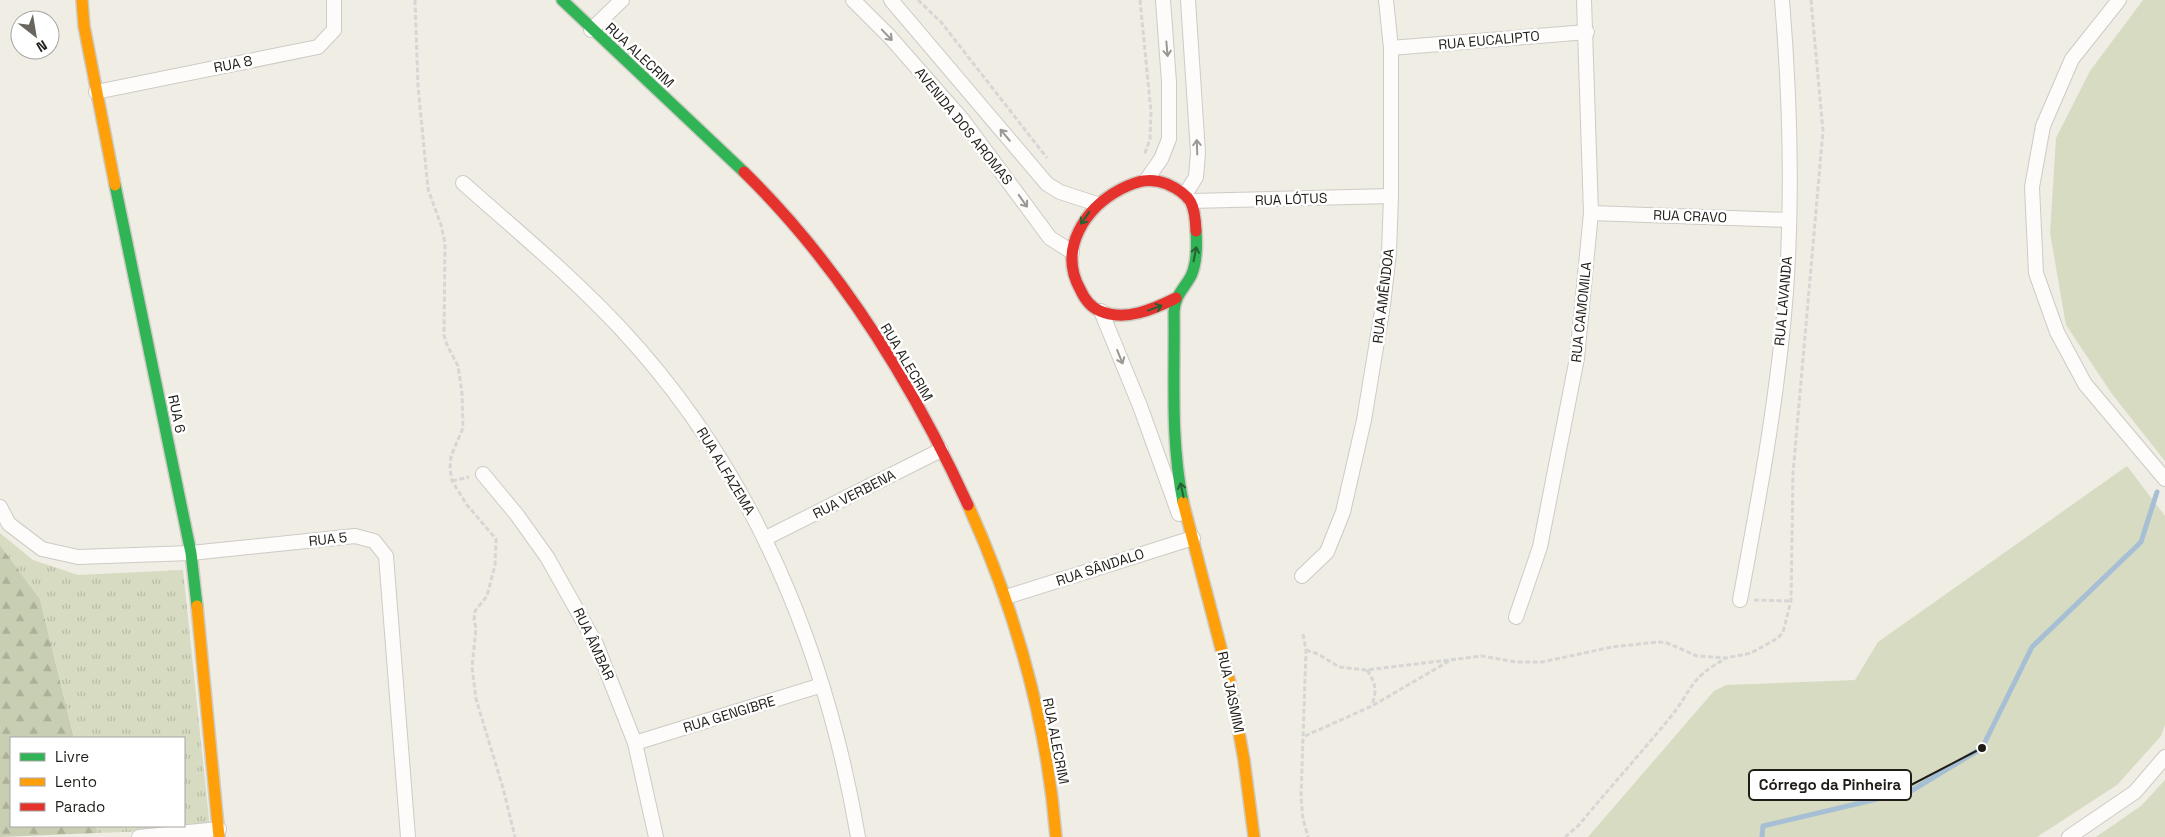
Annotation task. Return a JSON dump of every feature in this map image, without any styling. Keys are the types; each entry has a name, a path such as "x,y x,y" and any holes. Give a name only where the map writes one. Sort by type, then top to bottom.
{"street":[{"name":"RUA 6","path":"82,0 84,26 96,92 191,553 212,740 219,833"},
{"name":"RUA 8","path":"96,92 318,47 334,30 334,0"},
{"name":"RUA ALECRIM","path":"562,0 591,30 731,160 771,200 815,253 872,331 941,450 976,522 1006,597 1028,678 1056,837"},
{"path":"591,30 622,0"},
{"name":"AVENIDA DOS AROMAS","path":"853,0 890,37 962,119 1050,238 1072,252"},
{"name":"AVENIDA DOS AROMAS","path":"891,0 1047,184 1060,192 1097,204"},
{"path":"1163,0 1169,82 1168,139 1161,159 1147,179 1111,195 1097,204 1084,217 1076,234 1072,252 1072,271 1078,288 1089,304 1101,311 1124,315 1141,313 1160,307 1176,298 1190,276 1197,242 1189,197 1196,177 1198,153 1188,0"},
{"name":"RUA AMÊNDOA","path":"1302,576 1327,552 1343,512 1364,420 1383,305 1389,253 1390,196 1391,48 1386,0"},
{"name":"RUA CAMOMILA","path":"1516,617 1540,547 1577,358 1591,213 1587,32 1584,0"},
{"name":"RUA LAVANDA","path":"1740,600 1774,398 1786,293 1789,220 1789,95 1782,0"},
{"path":"2119,0 2072,59 2042,126 2032,187 2036,273 2057,332 2085,384 2165,479"},
{"name":"RUA EUCALIPTO","path":"1391,48 1587,32"},
{"path":"1147,179 1165,183 1189,197"},
{"name":"RUA ALFAZEMA","path":"463,183 566,274 623,331 697,423 766,538 800,616 840,744 858,837"},
{"name":"RUA LÓTUS","path":"1189,197 1390,196"},
{"name":"RUA CRAVO","path":"1591,213 1789,220"},
{"name":"RUA JASMIM","path":"1176,298 1173,431 1177,464 1192,542 1218,631 1236,713 1248,777 1254,837"},
{"path":"1101,311 1192,542"},
{"name":"RUA VERBENA","path":"766,538 941,450"},
{"name":"RUA ÂMBAR","path":"483,474 517,515 547,557 596,644 635,743 656,837"},
{"name":"RUA 5","path":"0,507 9,524 42,549 78,557 191,553 355,536 374,541 386,556 408,837"},
{"name":"RUA SÂNDALO","path":"1006,597 1192,542"},
{"name":"RUA GENGIBRE","path":"635,743 822,685"},
{"path":"2069,837 2135,792 2165,757"},
{"path":"139,837 219,833"}],"path":[{"path":"415,0 418,86 428,188 441,225 444,243 444,335 447,346 458,366 462,393 462,428 451,456 450,468 457,491 496,539 497,550 487,596 475,611 474,620 476,628 472,667 476,699 503,788 515,837"},
{"path":"918,0 941,22 1053,166"},
{"path":"1138,162 1144,156 1150,139 1151,112 1140,0"},
{"path":"1306,650 1318,654 1339,667 1366,670 1482,656 1516,662 1542,662 1612,646 1658,642 1667,643 1697,656 1726,658 1751,653 1778,638 1783,632 1791,601 1793,473 1823,131 1811,0"},
{"path":"1740,600 1791,601"},
{"path":"1303,634 1306,650 1302,798 1303,819 1308,837"},
{"path":"1565,837 1578,826 1674,713 1695,680 1706,669 1726,658"},
{"path":"1305,736 1372,706 1451,659"},
{"path":"1366,670 1376,684 1377,690 1372,706"}],"green space":[{"path":"2143,0 2165,0 2165,461 2112,394 2066,325 2050,233 2056,138 2090,71"},
{"path":"2127,466 2165,516 2165,725 2161,736 2117,785 2037,837 1588,837 1714,691 1726,685 1855,680 1878,642"},
{"path":"0,533 33,560 78,575 183,570 210,829 97,833 96,827 185,827 185,737 74,737 40,599 0,545"},
{"path":"0,545 40,599 74,737 10,737 10,827 96,827 97,833 0,837"},
{"path":"2165,780 2165,837 2096,837 2141,806"}],"waterway":[{"path":"1762,837 1763,826 1911,791 1982,748 2032,647 2141,542 2157,492"}],"traffic: fast":[{"path":"562,0 744,172"},
{"path":"115,185 191,553 197,606"},
{"path":"1183,502 1176,454 1174,312 1178,297 1193,271 1196,254 1196,231"}],"traffic: slow":[{"path":"82,0 84,26 115,185"},
{"path":"1183,502 1230,683 1244,760 1254,837"},
{"path":"968,505 1000,585 1026,667 1037,709 1045,752 1052,794 1056,837"},
{"path":"197,606 219,837"}],"traffic: jam":[{"path":"744,172 779,208 811,246 871,328 923,415 968,505"},
{"path":"1176,298 1149,310 1129,315 1110,314 1096,309 1083,296 1074,274 1072,259 1074,245 1086,218 1096,207 1121,189 1149,180 1167,184 1187,197 1195,214 1196,231"}],"place":[{"name":"Córrego da Pinheira","path":"1982,748"}]}
